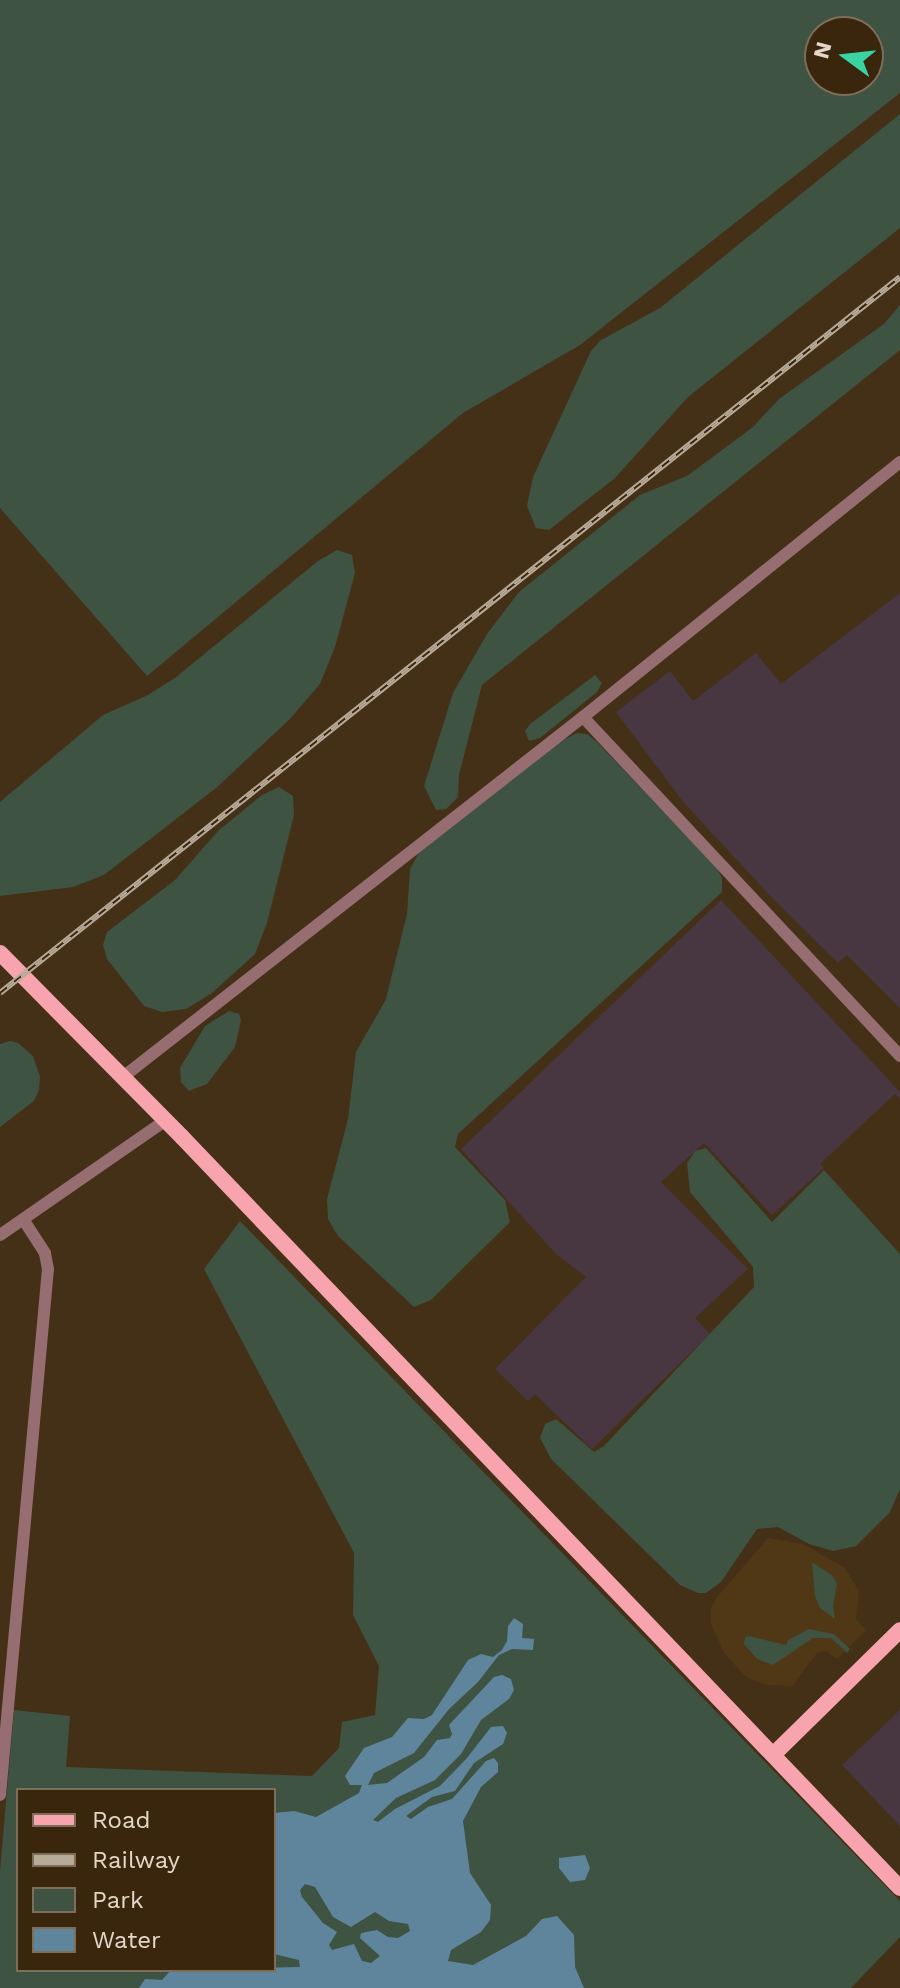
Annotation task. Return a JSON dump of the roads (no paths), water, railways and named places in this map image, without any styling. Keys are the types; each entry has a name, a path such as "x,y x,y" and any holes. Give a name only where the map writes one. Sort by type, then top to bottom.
{"main road":[{"path":"0,953 166,1120 900,1888"},
{"path":"773,1755 900,1630"}],"street":[{"path":"123,1077 583,717 900,462"},
{"path":"583,717 900,1056"},
{"path":"0,1235 166,1120"},
{"path":"0,1795 48,1269 45,1253 23,1219"}],"water":[{"path":"514,1618 523,1624 522,1638 534,1639 533,1650 512,1649 499,1655 414,1753 374,1773 368,1785 387,1783 424,1757 437,1740 450,1738 449,1725 494,1677 502,1675 511,1679 514,1690 509,1699 481,1720 461,1754 435,1780 396,1798 373,1820 378,1822 395,1809 440,1786 491,1727 503,1726 507,1733 503,1744 474,1763 455,1791 432,1797 406,1816 411,1819 428,1807 452,1799 486,1761 494,1758 498,1763 498,1772 481,1787 463,1821 470,1873 491,1905 490,1920 481,1932 451,1950 448,1961 473,1965 526,1936 542,1919 557,1916 574,1935 575,1967 584,1988 139,1988 145,1979 162,1980 169,1972 276,1972 276,1968 300,1967 299,1960 276,1954 276,1813 294,1811 316,1817 359,1793 362,1785 350,1785 345,1776 364,1748 392,1737 408,1718 424,1719 432,1715 468,1660 481,1654 493,1657 507,1641 508,1626","holes":["305,1884 315,1887 333,1917 351,1927 375,1912 389,1921 408,1924 410,1931 398,1938 388,1937 377,1930 361,1933 360,1938 380,1956 371,1963 362,1961 354,1944 332,1950 329,1945 337,1932 323,1923 302,1897 300,1890"]},
{"path":"585,1855 590,1868 585,1880 570,1882 559,1868 559,1858"}],"railway":[{"path":"0,993 900,277"}]}
